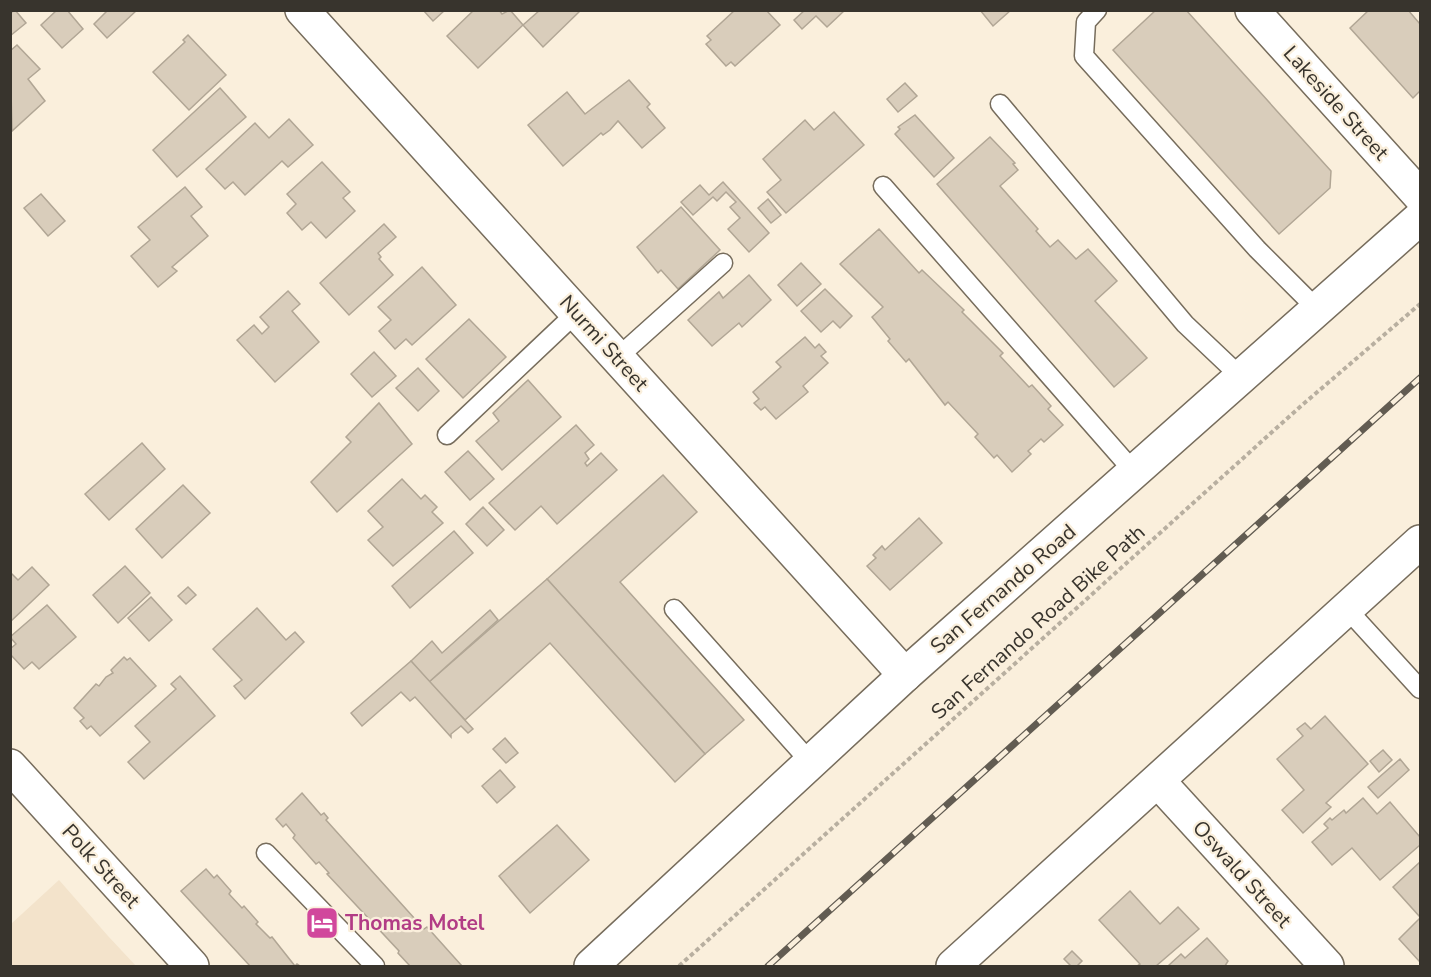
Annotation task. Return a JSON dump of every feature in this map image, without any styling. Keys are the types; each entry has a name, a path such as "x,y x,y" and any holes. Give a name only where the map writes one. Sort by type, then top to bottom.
{"street":[{"name":"Nurmi Street","path":"302,10 905,675"},
{"name":"Lakeside Street","path":"1252,10 1420,196"},
{"name":"San Fernando Road","path":"591,966 812,764 905,675 1420,218"},
{"path":"953,966 1420,542"},
{"name":"Polk Street","path":"15,779 192,966"},
{"name":"Oswald Street","path":"1158,781 1327,966"}],"lane":[{"path":"1097,10 1086,22 1083,56 1257,249 1318,310"},
{"path":"1000,104 1185,324 1242,378"},
{"path":"883,186 1135,473"},
{"path":"617,358 723,263"},
{"path":"447,435 576,313"},
{"path":"674,609 812,764"},
{"path":"1347,609 1420,689"},
{"path":"266,853 375,966"}],"path":[{"name":"San Fernando Road Bike Path","path":"679,966 1301,406 1420,304"}],"shaded area":[{"path":"59,880 136,966 11,966 11,924"}],"building":[{"path":"15,10 26,23 10,36 10,13"},
{"path":"57,10 67,10 83,29 62,48 41,25"},
{"path":"108,10 137,10 107,38 94,24"},
{"path":"423,10 445,10 433,21"},
{"path":"474,10 499,10 502,14 510,10 523,25 478,68 447,36"},
{"path":"540,10 581,10 543,47 523,25"},
{"path":"735,10 766,10 780,25 735,66 731,62 726,66 706,44 711,40 707,36"},
{"path":"805,10 845,10 827,27 816,16 802,29 794,20"},
{"path":"980,10 1011,10 993,26"},
{"path":"1156,10 1186,10 1331,171 1330,188 1279,234 1113,50"},
{"path":"1369,10 1408,10 1420,24 1420,91 1413,98 1350,28"},
{"path":"188,35 226,75 189,110 153,72 185,42 183,40"},
{"path":"17,45 40,69 28,79 45,101 12,131 10,51"},
{"path":"629,80 650,104 647,107 665,128 642,148 618,121 610,130 603,135 601,133 563,166 528,125 567,92 585,114"},
{"path":"905,83 917,96 898,112 887,99"},
{"path":"220,88 246,117 177,177 153,150"},
{"path":"834,112 864,145 786,213 767,192 781,180 763,159 805,120 814,130"},
{"path":"915,115 954,158 934,177 895,134 900,129 898,127"},
{"path":"289,119 313,145 288,167 282,161 245,195 233,182 225,189 206,169 255,123 269,138"},
{"path":"990,137 1015,163 1013,164 1018,170 1000,186 1038,229 1036,231 1050,247 1058,240 1076,259 1088,249 1117,281 1095,301 1147,358 1114,387 937,184"},
{"path":"322,162 350,192 343,198 355,211 326,238 311,222 302,230 287,213 296,204 287,194"},
{"path":"723,182 769,233 749,252 728,229 740,218 730,207 736,202 726,192 717,201 713,197 693,215 681,202 700,185 709,195"},
{"path":"185,187 202,207 191,216 208,236 172,267 177,271 158,287 131,256 150,240 138,227"},
{"path":"41,194 65,221 48,236 24,208"},
{"path":"768,199 781,215 771,223 758,208"},
{"path":"681,207 720,250 678,289 661,270 658,273 637,247"},
{"path":"384,224 396,237 378,253 381,257 379,259 393,275 349,315 320,283"},
{"path":"879,229 919,273 922,270 964,310 962,312 1003,353 1000,356 1029,387 1032,385 1051,406 1048,409 1063,425 1044,442 1041,439 1028,451 1031,454 1012,472 997,455 994,458 975,437 978,434 948,402 945,405 909,359 906,362 888,341 890,339 872,317 883,307 840,264"},
{"path":"801,263 821,284 797,306 778,285"},
{"path":"422,267 456,305 412,345 406,339 395,349 379,331 391,320 378,307"},
{"path":"749,275 771,300 742,327 739,323 712,346 688,320 719,292 723,298"},
{"path":"825,289 852,316 840,328 833,321 821,332 801,311"},
{"path":"288,291 300,304 292,311 319,342 275,382 237,340 254,325 262,334 269,327 260,317"},
{"path":"469,319 506,357 463,398 426,359"},
{"path":"805,337 815,348 819,344 826,352 821,356 828,363 803,386 808,392 776,419 765,407 761,410 754,403 759,399 753,392 781,367 776,362"},
{"path":"374,352 396,376 372,397 351,374"},
{"path":"418,368 439,391 418,411 396,388"},
{"path":"528,380 561,417 502,470 476,441 499,421 493,413"},
{"path":"379,403 412,444 337,512 311,482 351,442 346,437"},
{"path":"576,425 594,445 585,453 589,459 585,463 587,466 601,453 617,470 557,524 541,506 515,530 489,503"},
{"path":"142,443 165,469 109,520 85,494"},
{"path":"468,451 494,479 470,500 445,472"},
{"path":"663,475 697,512 620,582 744,720 705,754 547,579"},
{"path":"402,479 421,499 425,495 437,507 432,512 443,523 393,566 368,540 383,527 368,511"},
{"path":"183,485 210,513 162,558 136,529"},
{"path":"483,507 504,530 487,546 466,524"},
{"path":"919,518 942,543 890,590 867,566 876,558 873,555 882,546 885,550"},
{"path":"454,531 473,553 410,608 392,586"},
{"path":"125,566 150,593 118,623 93,595"},
{"path":"32,567 49,585 10,622 10,572 18,580"},
{"path":"547,579 705,754 675,782 550,643 465,720 429,682"},
{"path":"188,587 196,595 186,604 178,596"},
{"path":"151,597 172,620 149,641 128,618"},
{"path":"47,605 76,637 39,669 32,662 24,669 10,654 10,649 16,644 10,637"},
{"path":"257,608 286,640 295,632 304,642 245,699 234,686 242,680 213,649"},
{"path":"490,610 498,620 429,682 411,661 432,641 442,653"},
{"path":"124,657 127,660 130,658 156,686 100,736 91,726 87,729 80,721 84,718 74,708 96,684 99,686 106,677 113,673 111,670"},
{"path":"411,661 473,729 468,733 461,726 451,734 451,737 415,697 410,701 401,692 362,726 351,713"},
{"path":"180,676 215,716 144,779 128,762 150,742 135,726 176,689 171,684"},
{"path":"1325,716 1368,764 1326,803 1331,807 1303,833 1282,810 1304,790 1277,759 1303,736 1297,729 1305,723 1311,729"},
{"path":"505,738 518,753 506,763 493,749"},
{"path":"1383,750 1392,760 1379,772 1370,761"},
{"path":"1400,759 1409,770 1378,798 1368,787"},
{"path":"500,770 515,787 497,803 482,786"},
{"path":"302,793 321,815 324,813 328,818 326,820 424,929 427,927 462,966 410,966 398,953 399,951 327,874 329,873 319,862 316,864 293,838 295,835 286,824 283,827 276,819"},
{"path":"1363,798 1377,814 1390,802 1420,837 1420,845 1380,880 1352,848 1332,865 1312,842 1328,828 1324,824 1330,818 1332,820 1344,810 1346,813"},
{"path":"557,825 589,860 530,913 499,876"},
{"path":"1420,862 1420,917 1393,887"},
{"path":"206,869 214,878 217,875 231,891 229,894 242,908 244,906 258,922 256,924 270,938 272,937 295,966 250,966 181,891"},
{"path":"1130,891 1160,924 1178,907 1199,929 1156,966 1137,966 1140,964 1099,920"},
{"path":"1420,918 1420,960 1419,961 1399,939"},
{"path":"1207,938 1228,961 1225,966 1168,966 1181,954 1185,958"},
{"path":"1072,951 1082,961 1077,966 1071,966 1064,959"}],"railway":[{"path":"768,966 1420,378"}],"place":[{"name":"Thomas Motel","path":"322,923"}]}
